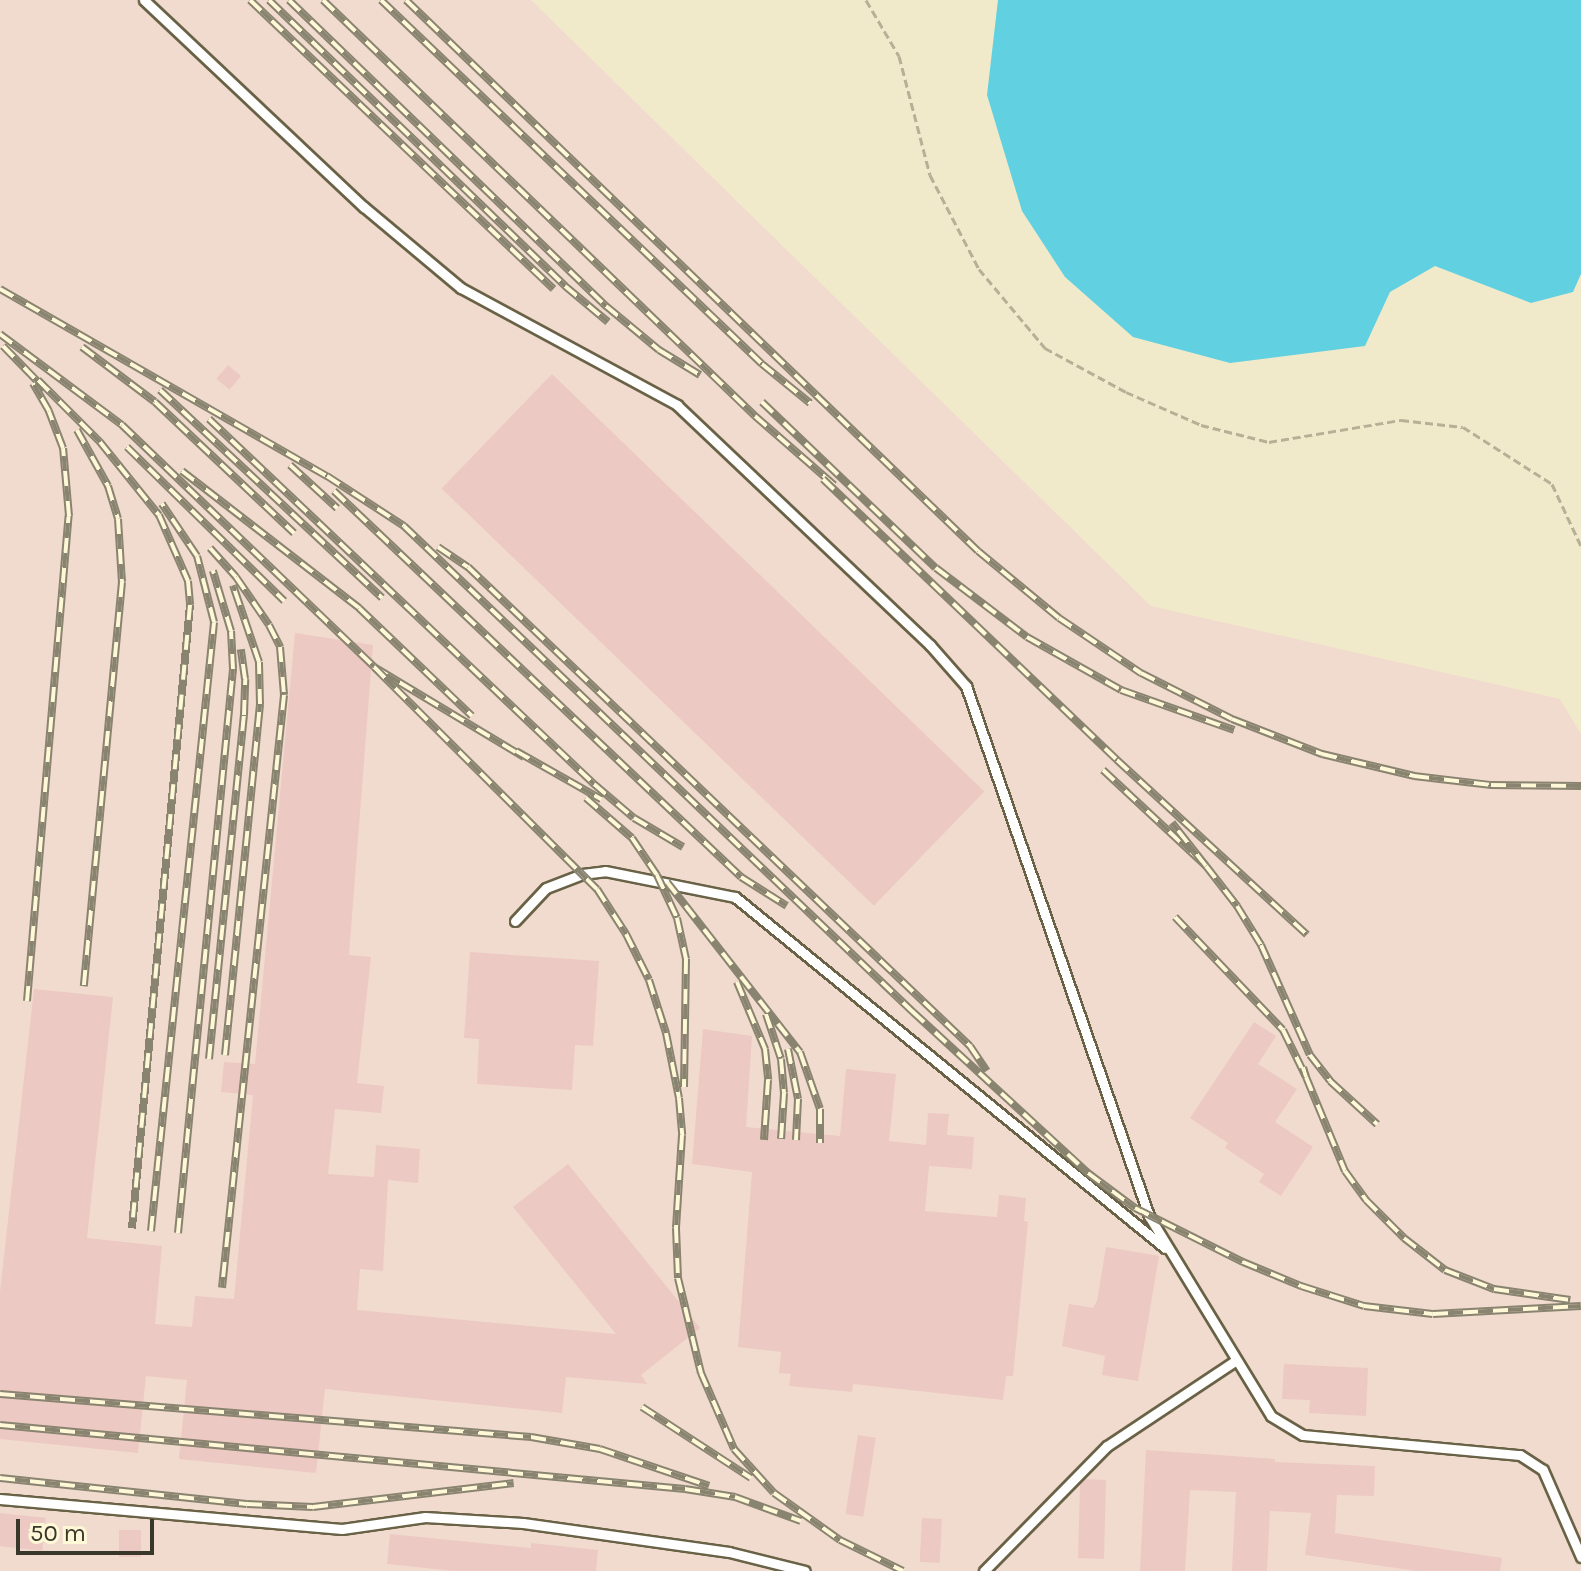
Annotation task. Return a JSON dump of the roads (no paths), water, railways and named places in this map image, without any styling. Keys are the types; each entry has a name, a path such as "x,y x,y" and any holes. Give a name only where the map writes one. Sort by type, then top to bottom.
{"lane":[{"path":"144,0 364,207 461,288 677,405 930,645 966,686 1149,1216 1271,1416 1303,1435 1520,1455 1543,1470 1581,1557"},
{"path":"515,921 546,888 582,874 605,871 735,897 1171,1253"},
{"path":"984,1571 1107,1446 1235,1361"},
{"path":"0,1499 342,1529 425,1517 523,1523 729,1552 805,1571"}],"water":[{"path":"998,0 1581,0 1581,274 1573,292 1531,303 1435,266 1390,292 1365,346 1230,363 1133,337 1065,277 1022,211 987,95"}],"railway":[{"path":"250,0 553,289"},
{"path":"269,0 565,286 608,322"},
{"path":"289,0 606,306 659,350 700,375"},
{"path":"323,0 755,416 834,485"},
{"path":"381,0 762,364 810,403"},
{"path":"406,0 978,551 1059,618 1141,673 1232,719 1322,754 1414,776 1491,785 1581,786"},
{"path":"0,289 327,476 404,526 913,1012 1088,1173 1135,1208 1243,1262 1301,1286 1364,1306 1433,1314 1581,1306"},
{"path":"0,334 122,425 374,667 524,757"},
{"path":"3,346 45,389"},
{"path":"82,347 155,402 294,533"},
{"path":"38,380 100,442 159,515 188,581 190,605 132,1228"},
{"path":"27,1001 69,516 63,448 49,411 33,383"},
{"path":"160,390 382,598"},
{"path":"762,402 936,568 1027,637 1121,690 1234,730"},
{"path":"209,419 594,784 634,818 683,847"},
{"path":"77,430 108,486 118,519 122,582 84,986"},
{"path":"127,447 284,601"},
{"path":"290,465 337,508"},
{"path":"182,471 359,608 472,716"},
{"path":"823,479 1117,760 1307,935"},
{"path":"334,491 741,877 787,906"},
{"path":"151,1231 214,622 197,556 162,504"},
{"path":"438,547 468,567 970,1046 987,1071"},
{"path":"210,548 236,577 269,625 280,647 284,695 222,1288"},
{"path":"178,1233 233,669 231,631 213,571"},
{"path":"225,1055 260,704 259,662 233,585"},
{"path":"209,1059 244,715 245,679 241,649"},
{"path":"374,667 597,889 626,934 649,980 666,1033 679,1098 682,1135 676,1228 678,1278 701,1373 734,1449 774,1493 840,1540 903,1571"},
{"path":"516,751 601,799"},
{"path":"1103,770 1206,866 1172,823"},
{"path":"586,798 632,838 657,875 677,918 686,959 684,1087"},
{"path":"1206,866 1237,906 1261,945 1310,1055 1330,1081 1377,1124"},
{"path":"667,882 800,1052 820,1109 820,1143"},
{"path":"1175,917 1283,1030 1306,1077 1303,1067"},
{"path":"737,982 765,1049 768,1080 764,1140"},
{"path":"766,1014 781,1059 784,1093 781,1139"},
{"path":"788,1049 798,1099 796,1140"},
{"path":"1306,1077 1345,1171 1366,1200 1404,1238 1445,1270 1494,1289 1570,1300"},
{"path":"0,1394 531,1437 600,1449 709,1486"},
{"path":"642,1407 751,1478"},
{"path":"0,1425 685,1489 735,1497 801,1521"},
{"path":"0,1478 247,1504 313,1507 514,1483"}]}
